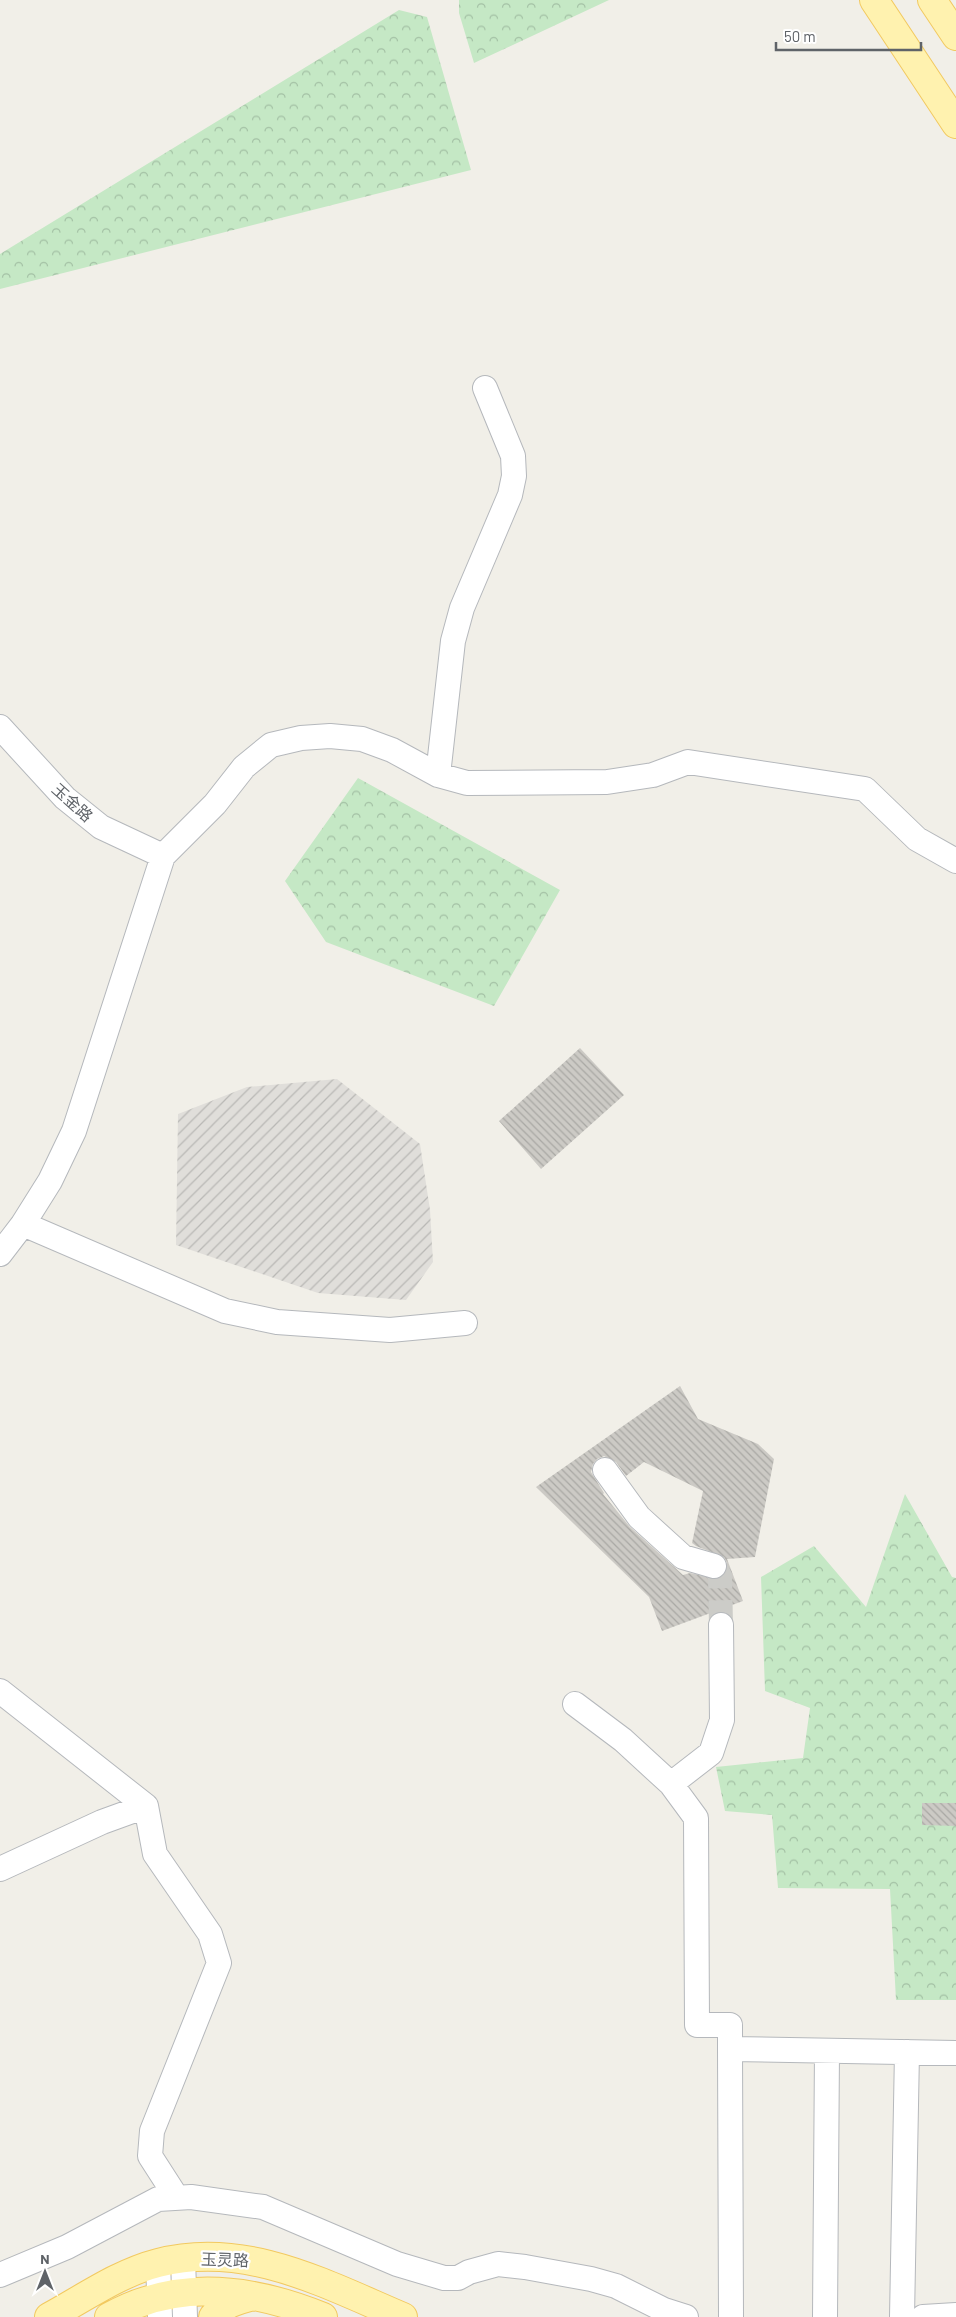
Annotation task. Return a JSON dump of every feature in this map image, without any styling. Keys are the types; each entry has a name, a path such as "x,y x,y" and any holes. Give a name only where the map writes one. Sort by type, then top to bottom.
{"main road":[{"path":"874,0 956,124"},
{"path":"932,0 956,36"},
{"name":"玉灵路","path":"49,2317 125,2275 171,2261 219,2257 256,2260 294,2270 403,2317"},
{"name":"玉灵路","path":"108,2317 129,2305 172,2305 216,2291 254,2296 296,2306 323,2317"},
{"path":"213,2317 217,2312 233,2302 254,2296"}],"street":[{"path":"438,775 453,640 462,608 510,495 514,476 513,456 485,388"},
{"name":"玉金路","path":"0,727 65,798 101,827 163,856"},
{"path":"0,1254 23,1224 50,1181 74,1131 163,856 215,804 244,767 271,745 301,738 330,736 362,739 392,750 438,775 467,783 607,782 653,775 688,762 865,789 917,840 956,861"},
{"path":"23,1224 225,1311 277,1322 390,1330 465,1323"},
{"path":"605,1470 639,1517 683,1558 714,1566"},
{"path":"671,1784 712,1752 722,1720 721,1625"},
{"path":"0,1691 146,1806 155,1854 210,1934 218,1963 152,2131 150,2156 177,2198"},
{"path":"575,1704 623,1740 671,1784 696,1818 697,2025 730,2025 731,2317"},
{"path":"0,1869 102,1822 146,1806"},
{"path":"730,2049 956,2053"},
{"path":"825,2317 827,2051"},
{"path":"902,2317 907,2052"},
{"path":"0,2275 67,2247 158,2199 191,2197 263,2207 397,2264 444,2278 458,2278 469,2272 498,2264 525,2267 591,2279 616,2286 672,2315"},
{"path":"171,2261 172,2305"},
{"path":"922,2317 956,2315"}],"shaded area":[{"path":"337,1079 420,1144 430,1210 433,1262 406,1300 318,1293 176,1245 178,1114 247,1087"}],"green space":[{"path":"459,0 609,0 474,63 459,13"},
{"path":"399,10 427,17 471,170 0,289 0,254"},
{"path":"358,778 560,890 494,1006 326,942 285,881"},
{"path":"905,1494 952,1577 956,1578 956,2000 896,2000 890,1889 778,1888 772,1815 725,1811 716,1767 803,1758 810,1708 765,1691 761,1577 814,1546 866,1607"}],"building":[{"path":"580,1048 624,1095 541,1169 499,1121"},
{"path":"680,1386 698,1419 758,1444 774,1459 755,1557 727,1559 743,1601 662,1631 649,1597 536,1487","holes":["604,1456 616,1462 626,1476 644,1462 703,1491 692,1543 724,1557 727,1563 724,1576 717,1579 690,1573 683,1575 630,1527 603,1494 591,1472 593,1464 597,1459"]},
{"path":"922,1803 956,1803 956,1826 922,1825"}],"tunnel":[{"path":"714,1566 720,1576 721,1625"}]}
